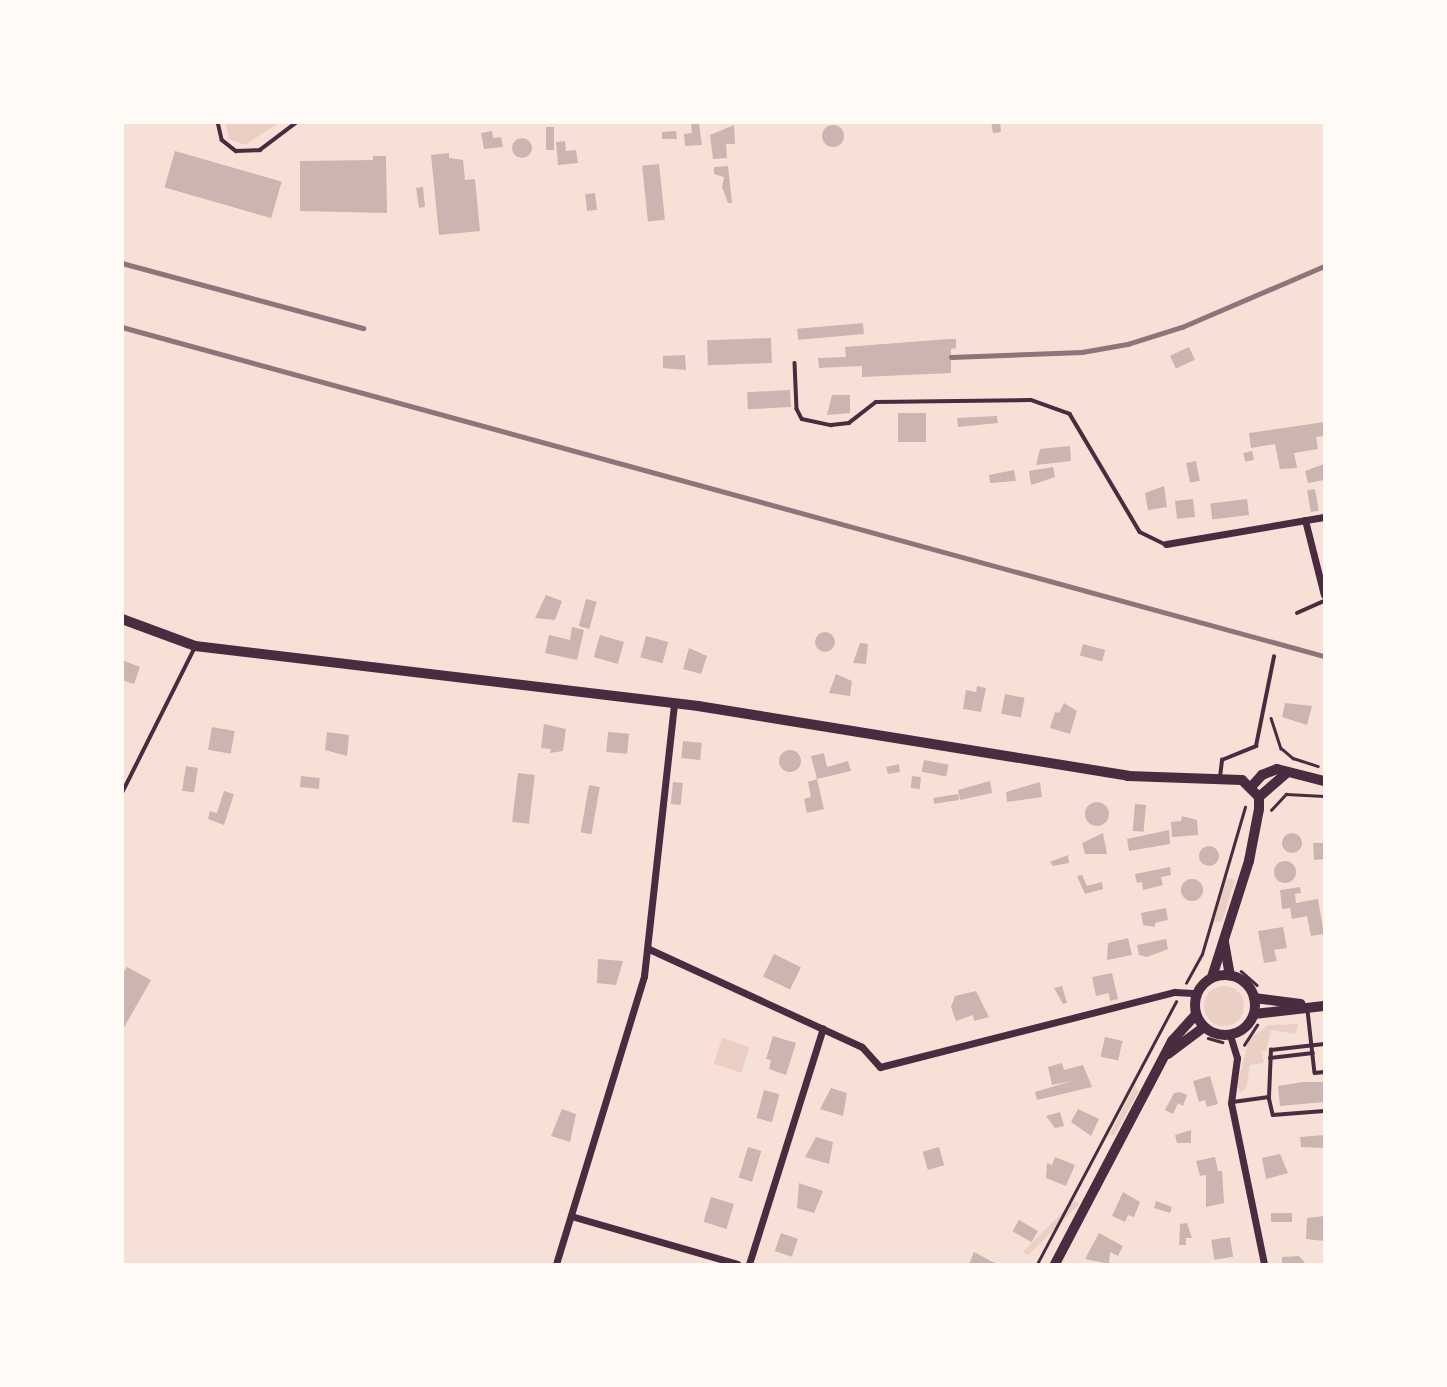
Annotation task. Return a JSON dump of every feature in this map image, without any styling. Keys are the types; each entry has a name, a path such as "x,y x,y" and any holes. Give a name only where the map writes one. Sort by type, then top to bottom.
{"main road":[{"path":"122,619 195,646 674,704 1128,776 1242,780 1252,786 1259,797 1249,861 1212,977 1197,993 1196,1014 1204,1027 1230,1035 1240,1031 1254,1014 1258,994"},
{"path":"1224,942 1230,975"},
{"path":"1212,977 1230,975 1258,994 1317,1006"},
{"path":"1254,1014 1317,1006"},
{"path":"1055,1265 1182,1026 1196,1014"},
{"path":"1168,1054 1204,1027"}],"street":[{"path":"1166,544 1325,517"},
{"path":"1305,520 1325,595"},
{"path":"556,1265 649,949 674,704"},
{"path":"1252,786 1262,775 1277,769 1325,781"},
{"path":"1259,797 1288,772"},
{"path":"649,949 862,1047 880,1067 1181,992 1197,993"},
{"path":"749,1265 823,1028"},
{"path":"1230,1035 1237,1058 1231,1102 1265,1265"},
{"path":"571,1216 737,1265"}],"lane":[{"path":"218,122 222,140 236,151 260,150 297,122"},
{"path":"795,363 797,409 802,419 831,425 849,423 876,402 1031,400 1070,414 1140,532 1166,544"},
{"path":"1297,613 1325,601"},
{"path":"122,793 195,646"},
{"path":"1219,779 1222,760 1255,746 1274,657"},
{"path":"1317,1006 1311,1045 1315,1073 1325,1072"},
{"path":"1325,1044 1271,1049 1269,1097 1273,1115 1325,1111"},
{"path":"1270,1058 1313,1053"},
{"path":"1231,1102 1269,1097"}],"path":[{"path":"1271,713 1281,748 1293,758 1325,768"},
{"path":"1271,811 1286,794 1325,796"},
{"path":"1037,1265 1202,954 1245,807"},
{"path":"1236,963 1258,994"}],"shaded area":[{"path":"225,122 279,123 245,145 229,139"},
{"path":"1225,877 1235,880 1222,921 1214,923"},
{"path":"1224,986 1238,992 1244,1006 1238,1020 1224,1026 1210,1020 1204,1006 1210,992"},
{"path":"1299,1024 1295,1034 1271,1030 1266,1052 1261,1051 1264,1063 1250,1065 1246,1089 1240,1092 1237,1086 1249,1039 1268,1025"},
{"path":"722,1038 750,1047 741,1073 714,1064"},
{"path":"1135,1085 1138,1092 1115,1134 1109,1136"},
{"path":"1075,1200 1079,1204 1028,1256 1023,1252"}],"building":[{"path":"991,122 1000,122 1001,132 993,133"},
{"path":"699,123 702,145 685,146 684,134 692,133 691,124"},
{"path":"734,125 735,144 726,144 727,158 713,159 710,135"},
{"path":"833,125 841,128 844,136 841,144 833,147 825,144 822,136 825,128"},
{"path":"546,127 554,127 554,150 546,150"},
{"path":"492,131 493,138 501,137 503,147 484,149 481,133"},
{"path":"676,131 677,139 662,139 662,132"},
{"path":"522,138 529,141 532,148 529,155 522,158 515,155 512,148 515,141"},
{"path":"565,141 566,151 576,150 578,163 558,165 556,142"},
{"path":"175,151 282,182 271,218 165,188"},
{"path":"449,153 449,158 463,160 465,180 475,179 480,231 439,235 431,155"},
{"path":"373,156 386,156 387,213 300,211 300,161 373,160"},
{"path":"659,164 665,220 648,221 642,166"},
{"path":"728,166 732,203 728,203 722,187 724,177 714,174 714,167"},
{"path":"423,187 425,207 419,208 416,188"},
{"path":"595,193 597,210 587,211 585,194"},
{"path":"863,323 864,334 798,340 797,329"},
{"path":"771,338 772,363 708,365 707,340"},
{"path":"956,339 956,348 951,349 951,373 862,377 862,366 819,368 818,358 846,357 845,347"},
{"path":"1189,347 1195,360 1176,369 1170,356"},
{"path":"685,355 686,370 663,368 663,356"},
{"path":"790,390 791,407 748,409 747,392"},
{"path":"832,395 850,395 850,413 827,415"},
{"path":"898,413 926,413 926,442 898,442"},
{"path":"997,416 998,423 958,427 957,418"},
{"path":"1324,422 1324,436 1316,437 1318,449 1294,453 1297,468 1280,469 1275,444 1251,448 1249,433"},
{"path":"1070,446 1071,461 1036,465 1040,449"},
{"path":"1252,451 1254,460 1245,462 1243,453"},
{"path":"1196,461 1200,481 1190,483 1186,463"},
{"path":"1324,464 1324,480 1308,483 1305,471"},
{"path":"1053,467 1055,477 1031,485 1029,471"},
{"path":"1014,470 1016,481 990,483 989,475"},
{"path":"1164,486 1167,507 1148,510 1145,493"},
{"path":"1315,489 1319,511 1311,512 1307,490"},
{"path":"1193,499 1195,517 1177,519 1175,501"},
{"path":"1247,499 1249,515 1212,519 1210,504"},
{"path":"546,595 562,601 555,620 535,618"},
{"path":"586,599 597,602 589,629 579,626"},
{"path":"572,627 584,630 577,660 545,653 549,635 570,640"},
{"path":"821,632 829,632 835,642 829,652 821,652 815,646 815,638"},
{"path":"600,635 624,642 618,664 594,657"},
{"path":"646,636 668,642 663,663 640,657"},
{"path":"860,643 868,644 866,664 853,663"},
{"path":"1083,644 1105,650 1102,662 1080,656"},
{"path":"689,648 707,656 701,674 683,669"},
{"path":"122,660 140,667 134,684 122,680"},
{"path":"836,674 852,681 850,696 829,693"},
{"path":"977,686 986,688 981,712 963,709 966,690 976,692"},
{"path":"1005,694 1025,698 1021,717 1001,714"},
{"path":"1064,703 1077,711 1070,734 1050,728 1055,712 1059,713"},
{"path":"1285,703 1312,706 1307,725 1282,717"},
{"path":"544,724 566,729 563,751 550,753 551,749 541,748"},
{"path":"212,727 235,731 231,754 208,750"},
{"path":"327,732 349,735 347,756 325,750"},
{"path":"608,732 629,734 627,754 606,752"},
{"path":"683,741 702,743 700,760 681,758"},
{"path":"786,750 794,750 801,757 801,765 794,772 786,772 779,765 779,757"},
{"path":"824,753 827,767 848,761 851,771 817,779 811,756"},
{"path":"924,760 949,765 946,777 922,772"},
{"path":"899,764 900,772 888,774 886,767"},
{"path":"186,766 198,768 194,793 182,791"},
{"path":"518,773 535,775 529,824 512,822"},
{"path":"301,776 320,778 319,789 300,787"},
{"path":"912,776 921,777 920,789 911,788"},
{"path":"817,779 824,809 807,813 804,799 811,797 808,782"},
{"path":"990,781 992,793 960,800 958,790"},
{"path":"673,782 683,783 681,805 671,804"},
{"path":"1040,782 1042,797 1007,802 1006,792"},
{"path":"589,785 600,787 591,834 581,832"},
{"path":"224,791 234,794 224,825 208,819 210,811 217,813"},
{"path":"958,794 959,800 934,804 933,798"},
{"path":"1097,802 1106,805 1109,814 1106,823 1097,826 1088,823 1085,814 1088,805"},
{"path":"1135,804 1146,805 1144,832 1133,831"},
{"path":"1182,816 1197,820 1198,835 1172,837 1171,822 1181,821"},
{"path":"1169,830 1170,844 1129,851 1127,839"},
{"path":"1103,833 1107,854 1085,854 1082,843"},
{"path":"1292,833 1299,836 1302,843 1299,850 1292,853 1285,850 1282,843 1285,836"},
{"path":"1313,843 1324,843 1324,859 1314,860"},
{"path":"1205,846 1213,846 1219,856 1213,866 1205,866 1199,860 1199,852"},
{"path":"1068,855 1069,863 1053,866 1050,862"},
{"path":"1285,861 1293,864 1296,872 1293,880 1285,883 1277,880 1274,872 1277,864"},
{"path":"1170,867 1171,875 1161,877 1163,885 1143,890 1142,882 1137,883 1135,874"},
{"path":"1082,875 1087,886 1102,882 1103,889 1085,894 1077,876"},
{"path":"1192,879 1200,882 1203,890 1200,898 1192,901 1184,898 1181,890 1184,882"},
{"path":"1300,887 1301,893 1295,894 1296,903 1318,899 1324,934 1311,936 1307,916 1292,919 1290,908 1282,909 1280,890"},
{"path":"1166,908 1168,920 1155,923 1155,927 1143,925 1141,913"},
{"path":"1283,927 1287,948 1274,950 1277,961 1264,963 1258,931"},
{"path":"1128,938 1132,955 1107,960 1108,943"},
{"path":"1166,939 1168,949 1147,957 1139,955 1137,945"},
{"path":"774,954 801,967 790,990 763,976"},
{"path":"598,959 623,961 616,985 597,983"},
{"path":"127,967 151,980 122,1031 122,975"},
{"path":"1112,973 1118,999 1110,1001 1109,993 1096,996 1092,977"},
{"path":"1062,986 1067,1003 1063,1004 1054,988"},
{"path":"976,991 989,1017 974,1021 973,1015 956,1021 951,1007 955,996"},
{"path":"773,1036 796,1043 786,1075 769,1069 771,1060 766,1059"},
{"path":"1105,1037 1123,1041 1118,1061 1101,1056"},
{"path":"1062,1063 1064,1070 1083,1065 1092,1087 1037,1100 1035,1092 1072,1081 1052,1085 1048,1067"},
{"path":"1210,1076 1218,1104 1207,1107 1205,1100 1199,1102 1193,1081"},
{"path":"1324,1082 1324,1102 1280,1106 1278,1086"},
{"path":"831,1088 847,1093 843,1116 820,1109"},
{"path":"764,1090 779,1094 772,1122 756,1118"},
{"path":"1174,1093 1187,1095 1183,1106 1178,1103 1173,1114 1165,1110"},
{"path":"562,1109 576,1114 570,1142 551,1136"},
{"path":"1078,1109 1099,1119 1091,1136 1071,1122"},
{"path":"1060,1112 1064,1126 1055,1128 1046,1116"},
{"path":"1191,1130 1191,1143 1177,1143 1175,1135"},
{"path":"1324,1135 1323,1148 1301,1147 1300,1137"},
{"path":"816,1137 833,1142 829,1164 805,1157"},
{"path":"748,1147 761,1151 752,1182 739,1178"},
{"path":"939,1147 944,1165 928,1170 923,1152"},
{"path":"1280,1154 1288,1173 1266,1179 1262,1158"},
{"path":"1055,1157 1075,1165 1066,1186 1046,1178 1047,1163 1052,1165"},
{"path":"1215,1157 1218,1171 1222,1171 1224,1203 1206,1207 1206,1175 1200,1176 1196,1161"},
{"path":"799,1183 823,1191 814,1213 797,1208"},
{"path":"1123,1192 1140,1202 1134,1217 1128,1215 1125,1222 1112,1216"},
{"path":"711,1197 734,1204 726,1229 703,1222"},
{"path":"1156,1201 1172,1207 1170,1213 1154,1208"},
{"path":"1271,1213 1292,1213 1292,1222 1271,1222"},
{"path":"1324,1216 1324,1241 1306,1239 1307,1218"},
{"path":"1019,1220 1038,1231 1032,1242 1012,1231"},
{"path":"1187,1223 1192,1238 1186,1238 1186,1245 1179,1245 1180,1224"},
{"path":"781,1233 798,1239 792,1257 775,1251"},
{"path":"1099,1233 1123,1246 1118,1256 1110,1252 1109,1264 1085,1259"},
{"path":"1230,1237 1233,1257 1214,1260 1211,1240"},
{"path":"974,1252 991,1261 998,1264 969,1264"},
{"path":"1299,1256 1306,1264 1282,1264 1282,1257"}],"railway":[{"path":"122,263 363,328"},
{"path":"951,357 1082,352 1128,344 1182,327 1324,266"},
{"path":"122,327 1324,656"}]}
